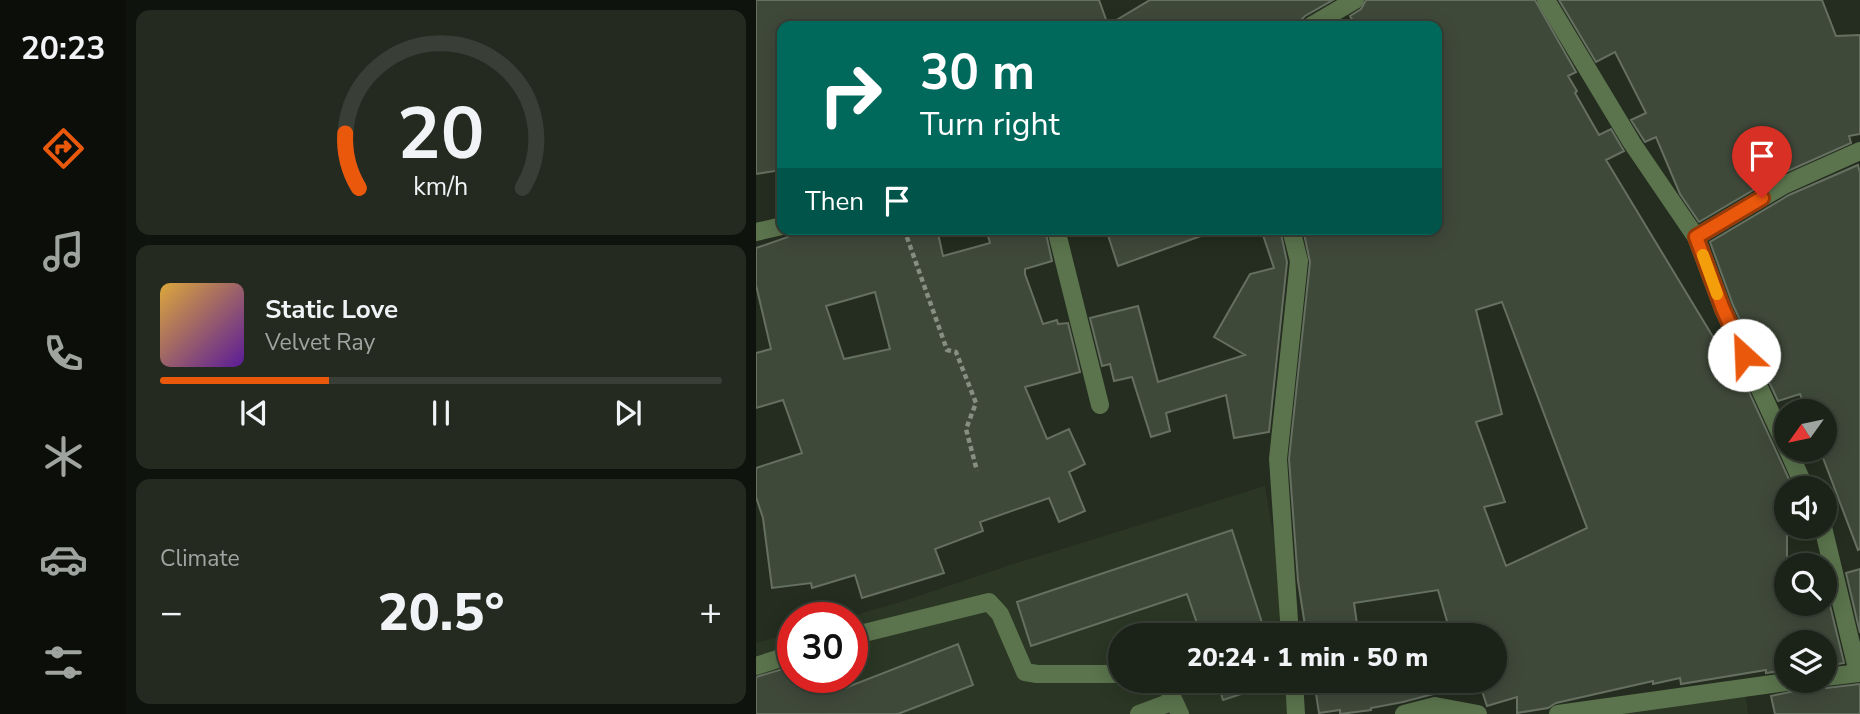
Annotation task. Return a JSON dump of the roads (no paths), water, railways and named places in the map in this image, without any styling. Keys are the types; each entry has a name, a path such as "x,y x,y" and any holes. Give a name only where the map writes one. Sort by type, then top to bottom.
{"street":[{"path":"1319,21 1355,0"},
{"path":"1546,0 1632,143 1696,237 1723,309 1774,421"},
{"path":"1696,237 1784,185 1860,151"},
{"path":"756,232 777,227"},
{"path":"1058,235 1100,405"},
{"path":"1289,623 1278,459 1299,261 1292,235"},
{"path":"1826,539 1859,673 1837,676"},
{"path":"868,632 989,602 1000,614 1025,672 1108,674"},
{"path":"756,666 777,659"},
{"path":"1558,714 1774,684"},
{"path":"1295,693 1296,714"},
{"path":"1404,714 1435,706 1478,714"},
{"path":"1139,714 1177,707"}]}
